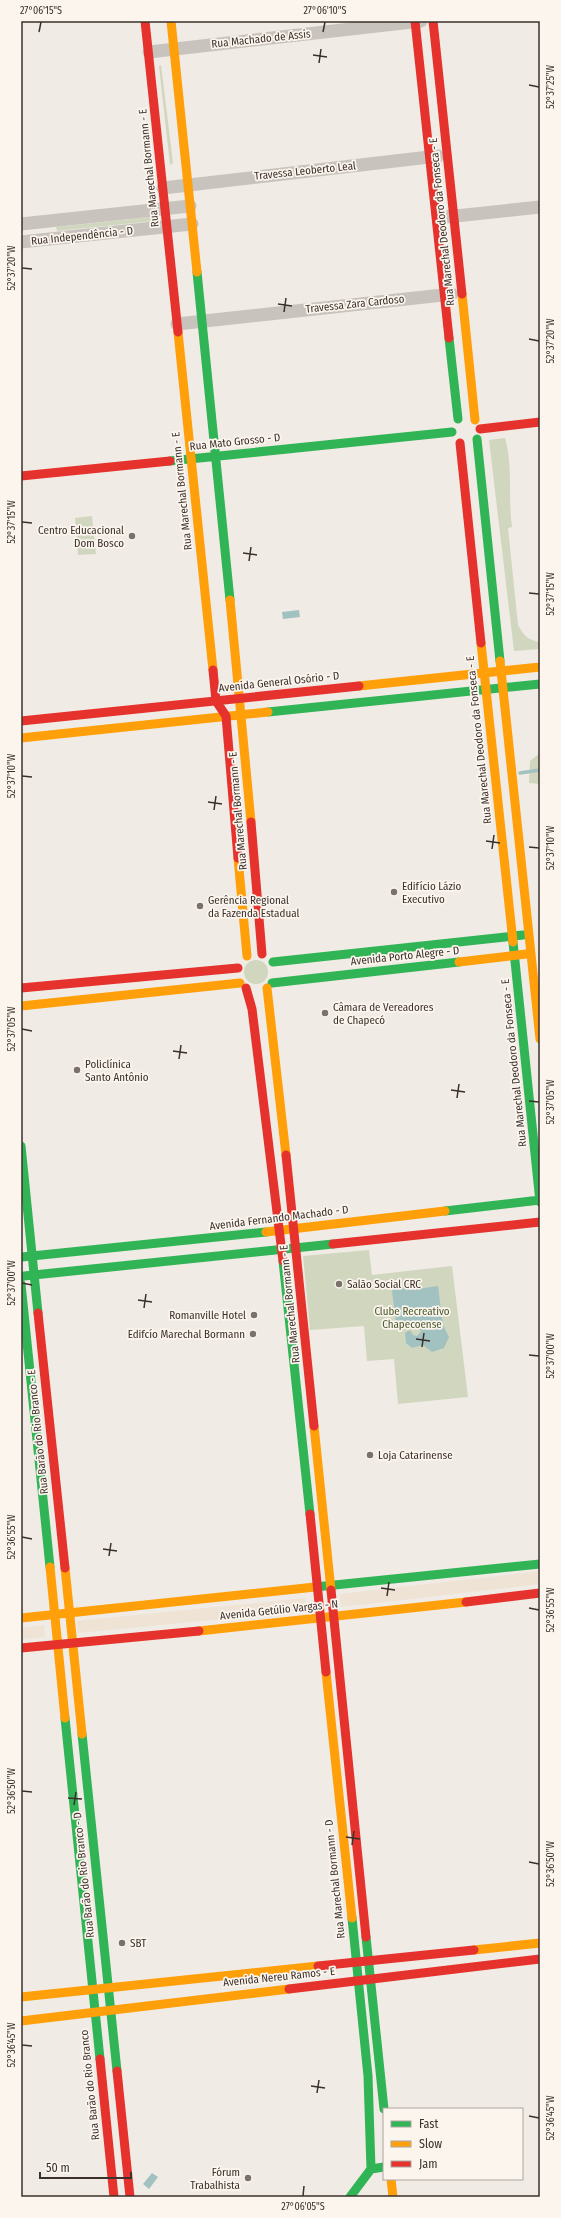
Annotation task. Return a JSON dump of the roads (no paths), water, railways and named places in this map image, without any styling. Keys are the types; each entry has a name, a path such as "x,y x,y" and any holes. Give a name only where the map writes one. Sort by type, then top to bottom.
{"street":[{"name":"Rua Marechal Bormann - E","path":"145,21 216,701 226,716 247,956"},
{"name":"Rua Marechal Bormann - E","path":"171,21 242,715 262,954"},
{"name":"Rua Machado de Assis","path":"149,52 417,21"},
{"name":"Rua Marechal Deodoro da Fonseca - E","path":"417,21 436,218 458,419"},
{"name":"Rua Marechal Deodoro da Fonseca - E","path":"433,21 475,420"},
{"name":"Travessa Leoberto Leal","path":"163,188 448,155"},
{"name":"Rua Independência - D","path":"21,224 190,206"},
{"path":"436,218 540,207"},
{"path":"46,221 49,239"},
{"name":"Rua Independência - D","path":"21,242 192,224"},
{"name":"Travessa Zara Cardoso","path":"177,324 462,292"},
{"path":"477,439 469,444 460,443 456,440 452,432 453,425 458,419 466,417 475,420 480,429 477,439 501,671 536,953 540,1039"},
{"path":"480,429 540,422"},
{"name":"Rua Mato Grosso - D","path":"21,476 452,432"},
{"name":"Rua Marechal Deodoro da Fonseca - E","path":"460,443 540,1201"},
{"path":"471,546 488,545"},
{"path":"204,584 228,582"},
{"name":"Avenida General Osório - D","path":"21,721 540,667"},
{"path":"21,738 540,684"},
{"path":"231,770 246,769"},
{"name":"Avenida Porto Alegre - D","path":"273,975 512,936 534,934"},
{"name":"Avenida Porto Alegre - D","path":"273,975 536,953"},
{"path":"21,1006 243,986 260,991 273,975 262,954 247,956 241,961 238,968 243,986"},
{"path":"21,988 238,968"},
{"name":"Rua Marechal Bormann - E","path":"273,975 268,1007 296,1246 333,1617"},
{"name":"Rua Marechal Bormann - E","path":"243,986 252,1009 276,1193 317,1588"},
{"name":"Rua Barão do Rio Branco - E","path":"21,1146 72,1643"},
{"path":"276,1193 290,1192"},
{"name":"Avenida Fernando Machado - D","path":"21,1258 540,1201"},
{"path":"21,1277 296,1246 540,1222"},
{"name":"Rua Barão do Rio Branco - E","path":"21,1284 54,1615"},
{"name":"Avenida Getúlio Vargas - N","path":"21,1618 331,1587 540,1564"},
{"name":"Rua Marechal Bormann - D","path":"317,1588 368,2076 371,2169"},
{"name":"Avenida Getúlio Vargas - N","path":"21,1648 320,1619 540,1593"},
{"name":"Rua Barão do Rio Branco - D","path":"54,1615 95,2016"},
{"path":"333,1617 384,2108"},
{"name":"Rua Barão do Rio Branco - D","path":"72,1643 130,2197"},
{"name":"Avenida Nereu Ramos - E","path":"21,1997 540,1943"},
{"name":"Avenida Nereu Ramos - E","path":"21,2021 95,2016 110,2010 540,1959"},
{"name":"Rua Barão do Rio Branco","path":"95,2016 114,2197"},
{"path":"350,2197 371,2169 383,2167"},
{"path":"391,2180 393,2197"}],"water":[{"path":"299,610 300,617 283,619 282,612"},
{"path":"402,1286 410,1290 438,1286 443,1325 449,1337 444,1348 432,1352 423,1345 412,1348 406,1343 405,1333 410,1330 413,1335 417,1336 421,1331 418,1326 396,1323 392,1291 396,1287"},
{"path":"152,2173 158,2177 149,2189 143,2184"}],"waterway":[{"path":"520,773 540,770"}],"place":[{"name":"Centro Educacional Dom Bosco","path":"132,536"},
{"name":"Edifício Lázio Executivo","path":"394,892"},
{"name":"Gerência Regional da Fazenda Estadual","path":"200,906"},
{"name":"Câmara de Vereadores de Chapecó","path":"325,1013"},
{"name":"Policlínica Santo Antônio","path":"77,1070"},
{"name":"Salão Social CRC","path":"339,1284"},
{"name":"Romanville Hotel","path":"254,1315"},
{"name":"Edifcío Marechal Bormann","path":"253,1334"},
{"name":"Loja Catarinense","path":"370,1455"},
{"name":"SBT","path":"122,1943"},
{"name":"Fórum Trabalhista","path":"248,2178"}],"park label":[{"name":"Clube Recreativo Chapecoense","path":"412,1317"}]}
